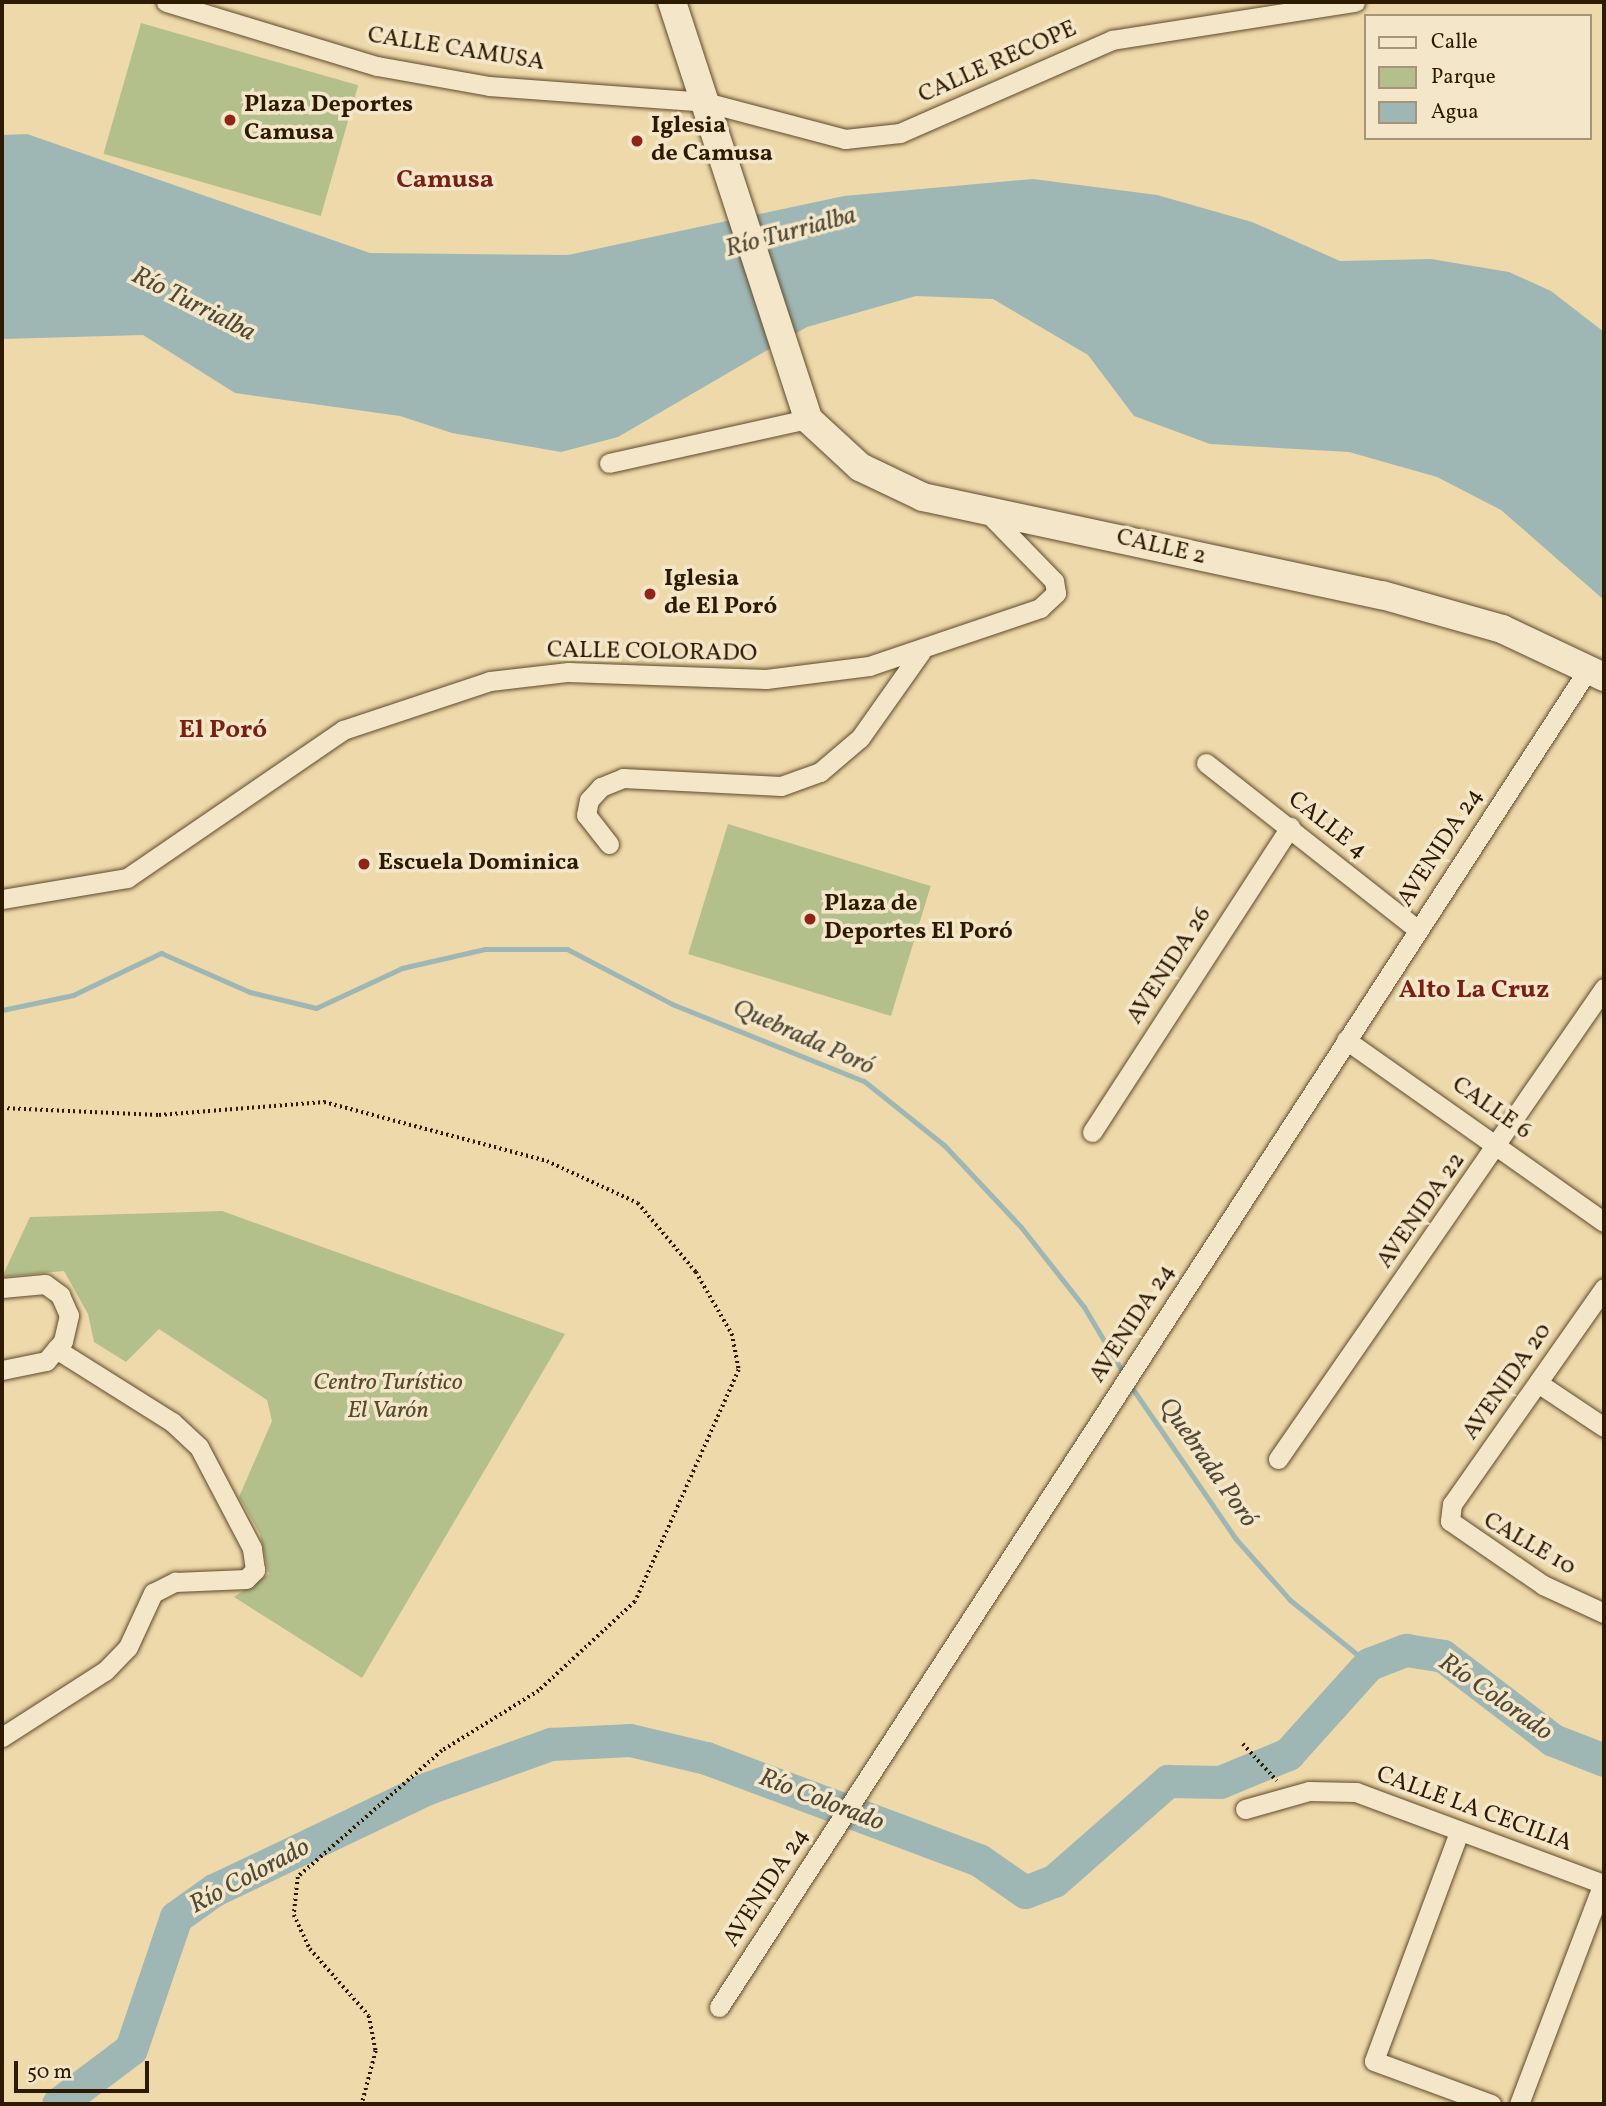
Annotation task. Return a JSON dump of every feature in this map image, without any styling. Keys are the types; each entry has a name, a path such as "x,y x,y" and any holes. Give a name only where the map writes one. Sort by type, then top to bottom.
{"main road":[{"name":"CALLE 2","path":"672,2 808,419 860,467 923,497 981,506 1382,595 1502,629 1597,673"}],"street":[{"name":"CALLE CAMUSA","path":"166,2 377,66 489,86 705,102"},
{"name":"CALLE RECOPE","path":"705,102 845,139 900,133 1112,40 1355,2"},
{"path":"609,463 808,419"},
{"name":"CALLE COLORADO","path":"2,899 127,878 343,730 490,681 568,672 766,679 921,652 1040,608 1056,593 1054,581 981,506"},
{"path":"609,844 586,816 589,800 601,787 623,778 781,786 820,772 860,737 921,652"},
{"name":"AVENIDA 24","path":"719,2007 1417,929 1597,673"},
{"name":"CALLE 4","path":"1206,763 1417,929"},
{"name":"AVENIDA 26","path":"1092,1132 1290,827"},
{"name":"AVENIDA 22","path":"1278,1459 1499,1144 1604,988"},
{"name":"CALLE 6","path":"1346,1040 1499,1144 1604,1222"},
{"path":"2,1289 45,1284 60,1295 69,1315 56,1349 46,1361 2,1370"},
{"name":"AVENIDA 20","path":"1452,1504 1604,1288"},
{"path":"2,1737 105,1671 128,1647 153,1593 176,1582 246,1580 255,1570 252,1548 199,1447 172,1422 56,1349"},
{"path":"1538,1383 1604,1427"},
{"name":"CALLE 10","path":"1452,1504 1450,1521 1460,1534 1604,1613"},
{"name":"CALLE LA CECILIA","path":"1245,1809 1309,1791 1356,1793 1604,1883"},
{"path":"1459,1832 1374,2061 1491,2104"},
{"path":"1519,2104 1604,1883"}],"path":[{"path":"2,1108 159,1115 324,1102 547,1161 638,1203 696,1272 733,1334 739,1370 635,1602 539,1691 442,1751 298,1877 295,1915 310,1949 369,2016 376,2051 362,2104"},
{"path":"1243,1744 1268,1773"}],"green space":[{"name":"Plaza Deportes Camusa","path":"141,23 358,85 321,216 104,154"},
{"name":"Plaza de Deportes El Poró","path":"728,824 931,886 891,1016 688,954"},
{"name":"Centro Turístico El Varón","path":"222,1211 565,1334 362,1678 234,1597 269,1574 260,1534 239,1497 272,1421 267,1400 159,1329 126,1362 94,1342 88,1314 64,1271 2,1277 30,1217"}],"water":[{"name":"Río Turrialba","path":"27,134 370,253 568,255 844,196 1033,179 1157,195 1252,222 1340,261 1431,259 1509,272 1551,291 1604,332 1604,600 1501,510 1437,477 1349,452 1210,444 1134,416 1088,355 993,299 916,296 807,327 618,437 561,452 452,433 400,416 235,393 143,335 2,339 2,135"}],"waterway":[{"name":"Quebrada Poró","path":"2,1010 73,995 161,953 250,992 316,1008 402,968 485,949 567,949 672,1004 864,1081 944,1145 1021,1227 1084,1307 1125,1376"},
{"name":"Quebrada Poró","path":"1130,1385 1235,1538 1290,1600 1369,1664"},
{"name":"Río Colorado","path":"58,2104 131,2049 176,1917 214,1890 428,1788 551,1744 630,1740 706,1758 979,1860 1025,1892 1054,1881 1168,1781 1220,1782 1288,1754 1369,1664 1406,1650 1443,1656 1553,1740 1604,1760"}],"place":[{"name":"Plaza Deportes Camusa","path":"230,120"},
{"name":"Iglesia de Camusa","path":"637,141"},
{"name":"Iglesia de El Poró","path":"650,594"},
{"name":"Escuela Dominica","path":"364,864"},
{"name":"Plaza de Deportes El Poró","path":"810,919"}],"district":[{"name":"Camusa","path":"445,181"},
{"name":"El Poró","path":"223,731"},
{"name":"Alto La Cruz","path":"1474,991"}]}
